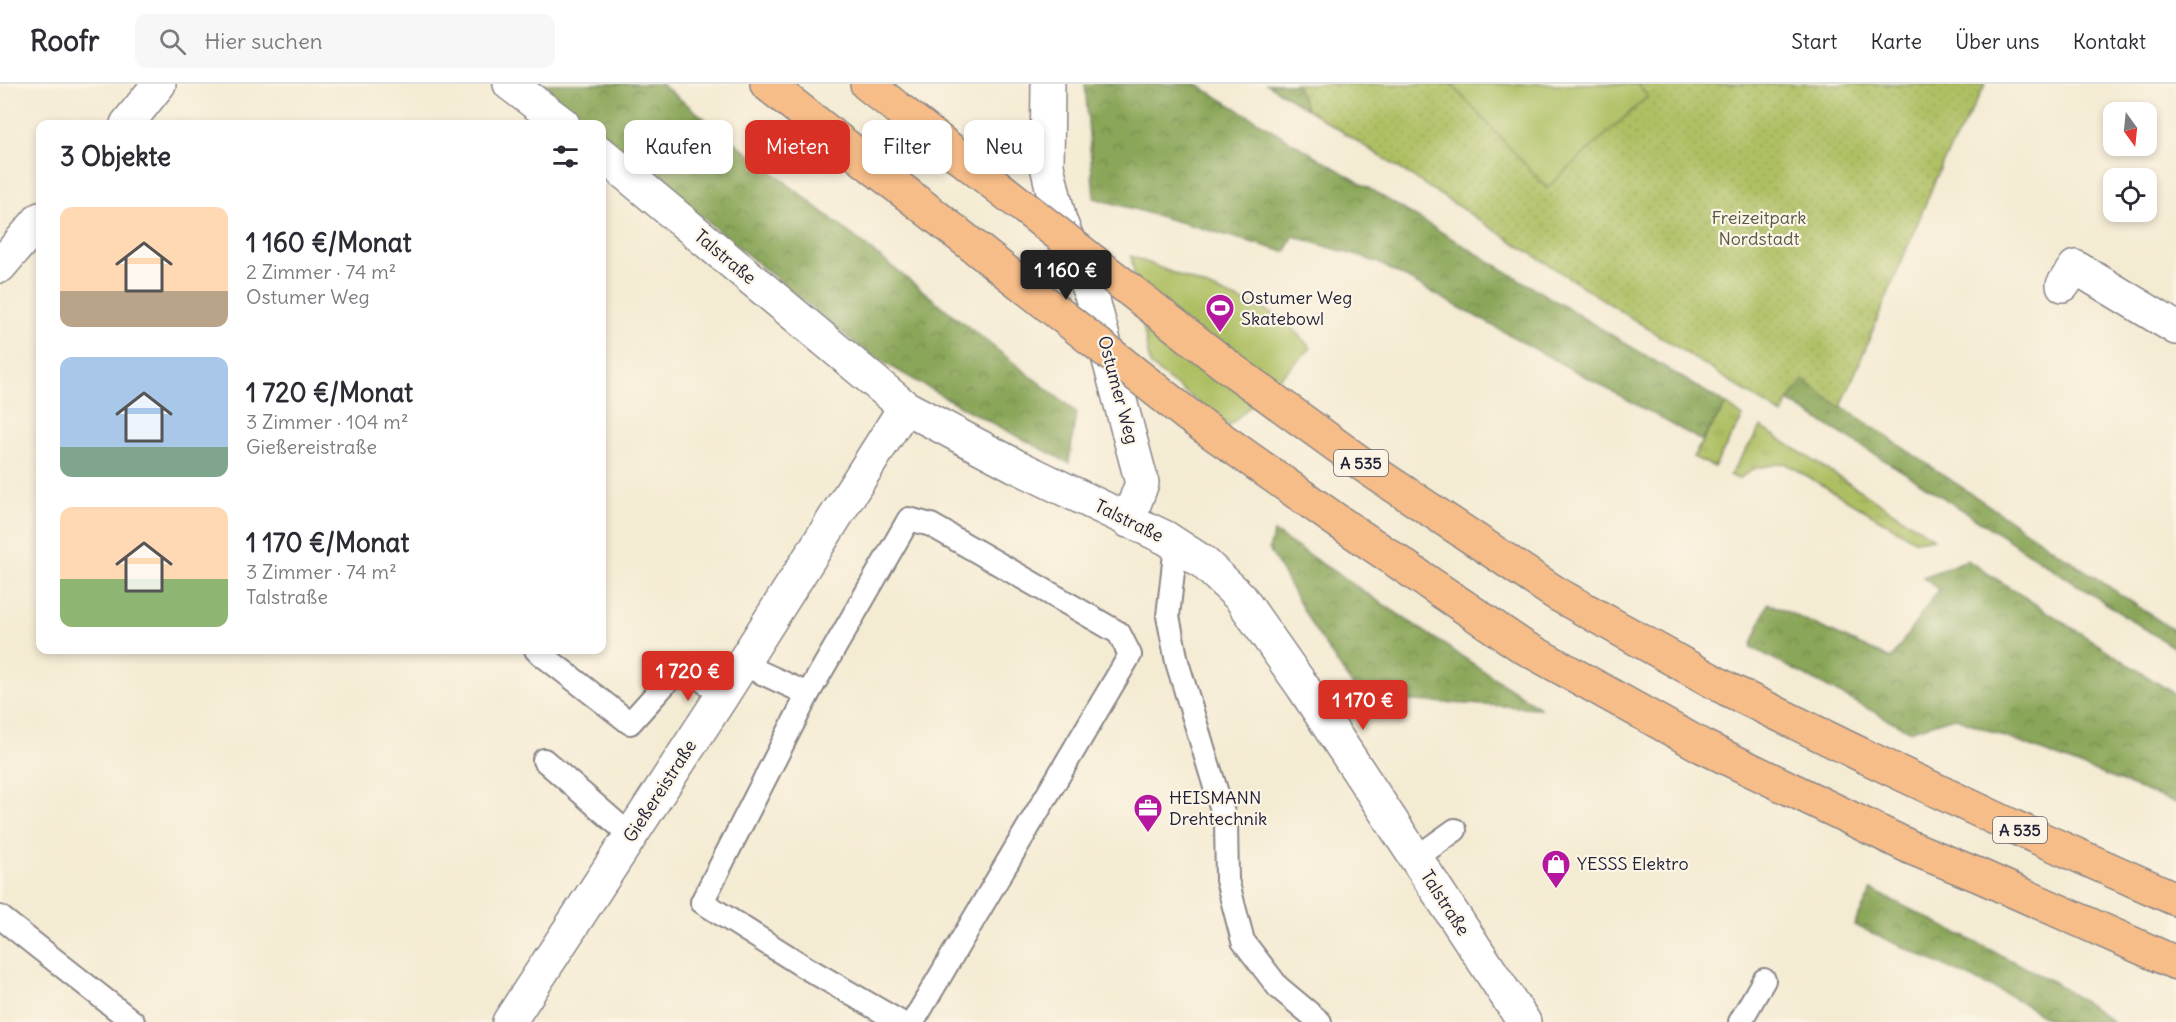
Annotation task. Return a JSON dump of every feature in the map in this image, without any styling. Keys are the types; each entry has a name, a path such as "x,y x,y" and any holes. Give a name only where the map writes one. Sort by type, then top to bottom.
{"highway":[{"path":"767,84 1189,416 1332,518 1522,646 1702,746 1912,848 2176,963"},
{"name":"A 535","path":"867,84 1227,366 1369,469 1557,594 1727,689 2014,827 2176,899"}],"street":[{"path":"130,120 159,84"},
{"path":"510,84 558,120"},
{"name":"Ostumer Weg","path":"1048,84 1047,166 1060,221 1093,300 1142,483 1128,521"},
{"name":"Talstraße","path":"606,157 905,407 1016,466 1176,545 1203,562 1240,597 1303,687 1524,1022"},
{"path":"0,266 36,224"},
{"path":"2063,285 2075,267 2176,328"},
{"name":"Gießereistraße","path":"510,1022 722,696 905,407"}],"lane":[{"path":"900,1022 803,966 702,902 808,694 909,519 931,525 1119,633 1130,655 913,1022"},
{"path":"1176,545 1168,616 1177,662 1226,823 1227,880 1243,941 1278,987 1320,1022"},
{"path":"541,654 630,723 683,664 722,696"},
{"path":"742,664 808,694"},
{"path":"544,760 631,836"},
{"path":"1416,858 1455,830"},
{"path":"0,916 132,1022"},
{"path":"1740,1022 1764,980"}],"green space":[{"path":"534,84 661,84 707,120 624,120 624,153 606,138 606,120 583,120"},
{"path":"1085,84 1196,84 1726,404 1702,441 1377,262 1293,236 1286,252 1094,198"},
{"path":"1267,84 1296,84 1307,109"},
{"name":"Freizeitpark Nordstadt","path":"1296,84 1986,84 1942,164 1841,407 1803,380 1788,401 1782,415 1307,109"},
{"path":"1451,84 1637,84 1648,96 1547,188"},
{"path":"733,141 745,150 745,174 775,174 1076,412 1069,463 969,411 867,353 649,174 733,174"},
{"name":"Ostumer Weg Skatebowl","path":"1131,256 1281,317 1311,348 1229,426 1150,365"},
{"path":"1803,380 2176,632 2176,649 1907,474 1788,401"},
{"path":"1726,404 1743,417 1714,467 1693,457"},
{"path":"1761,427 1934,538 1916,541 1785,463 1756,468 1738,479 1730,475"},
{"path":"1274,532 1540,708 1361,698 1313,627 1269,549"},
{"path":"1967,560 2176,695 2176,803 1954,717 1910,731 1751,647 1768,603 1891,659 1938,590 1923,577"},
{"path":"1872,890 2054,982 2114,1022 2053,1022 2013,997 1854,925"}],"place":[{"name":"Ostumer Weg Skatebowl","path":"1220,334"},
{"name":"HEISMANN Drehtechnik","path":"1148,834"},
{"name":"YESSS Elektro","path":"1556,890"}]}
